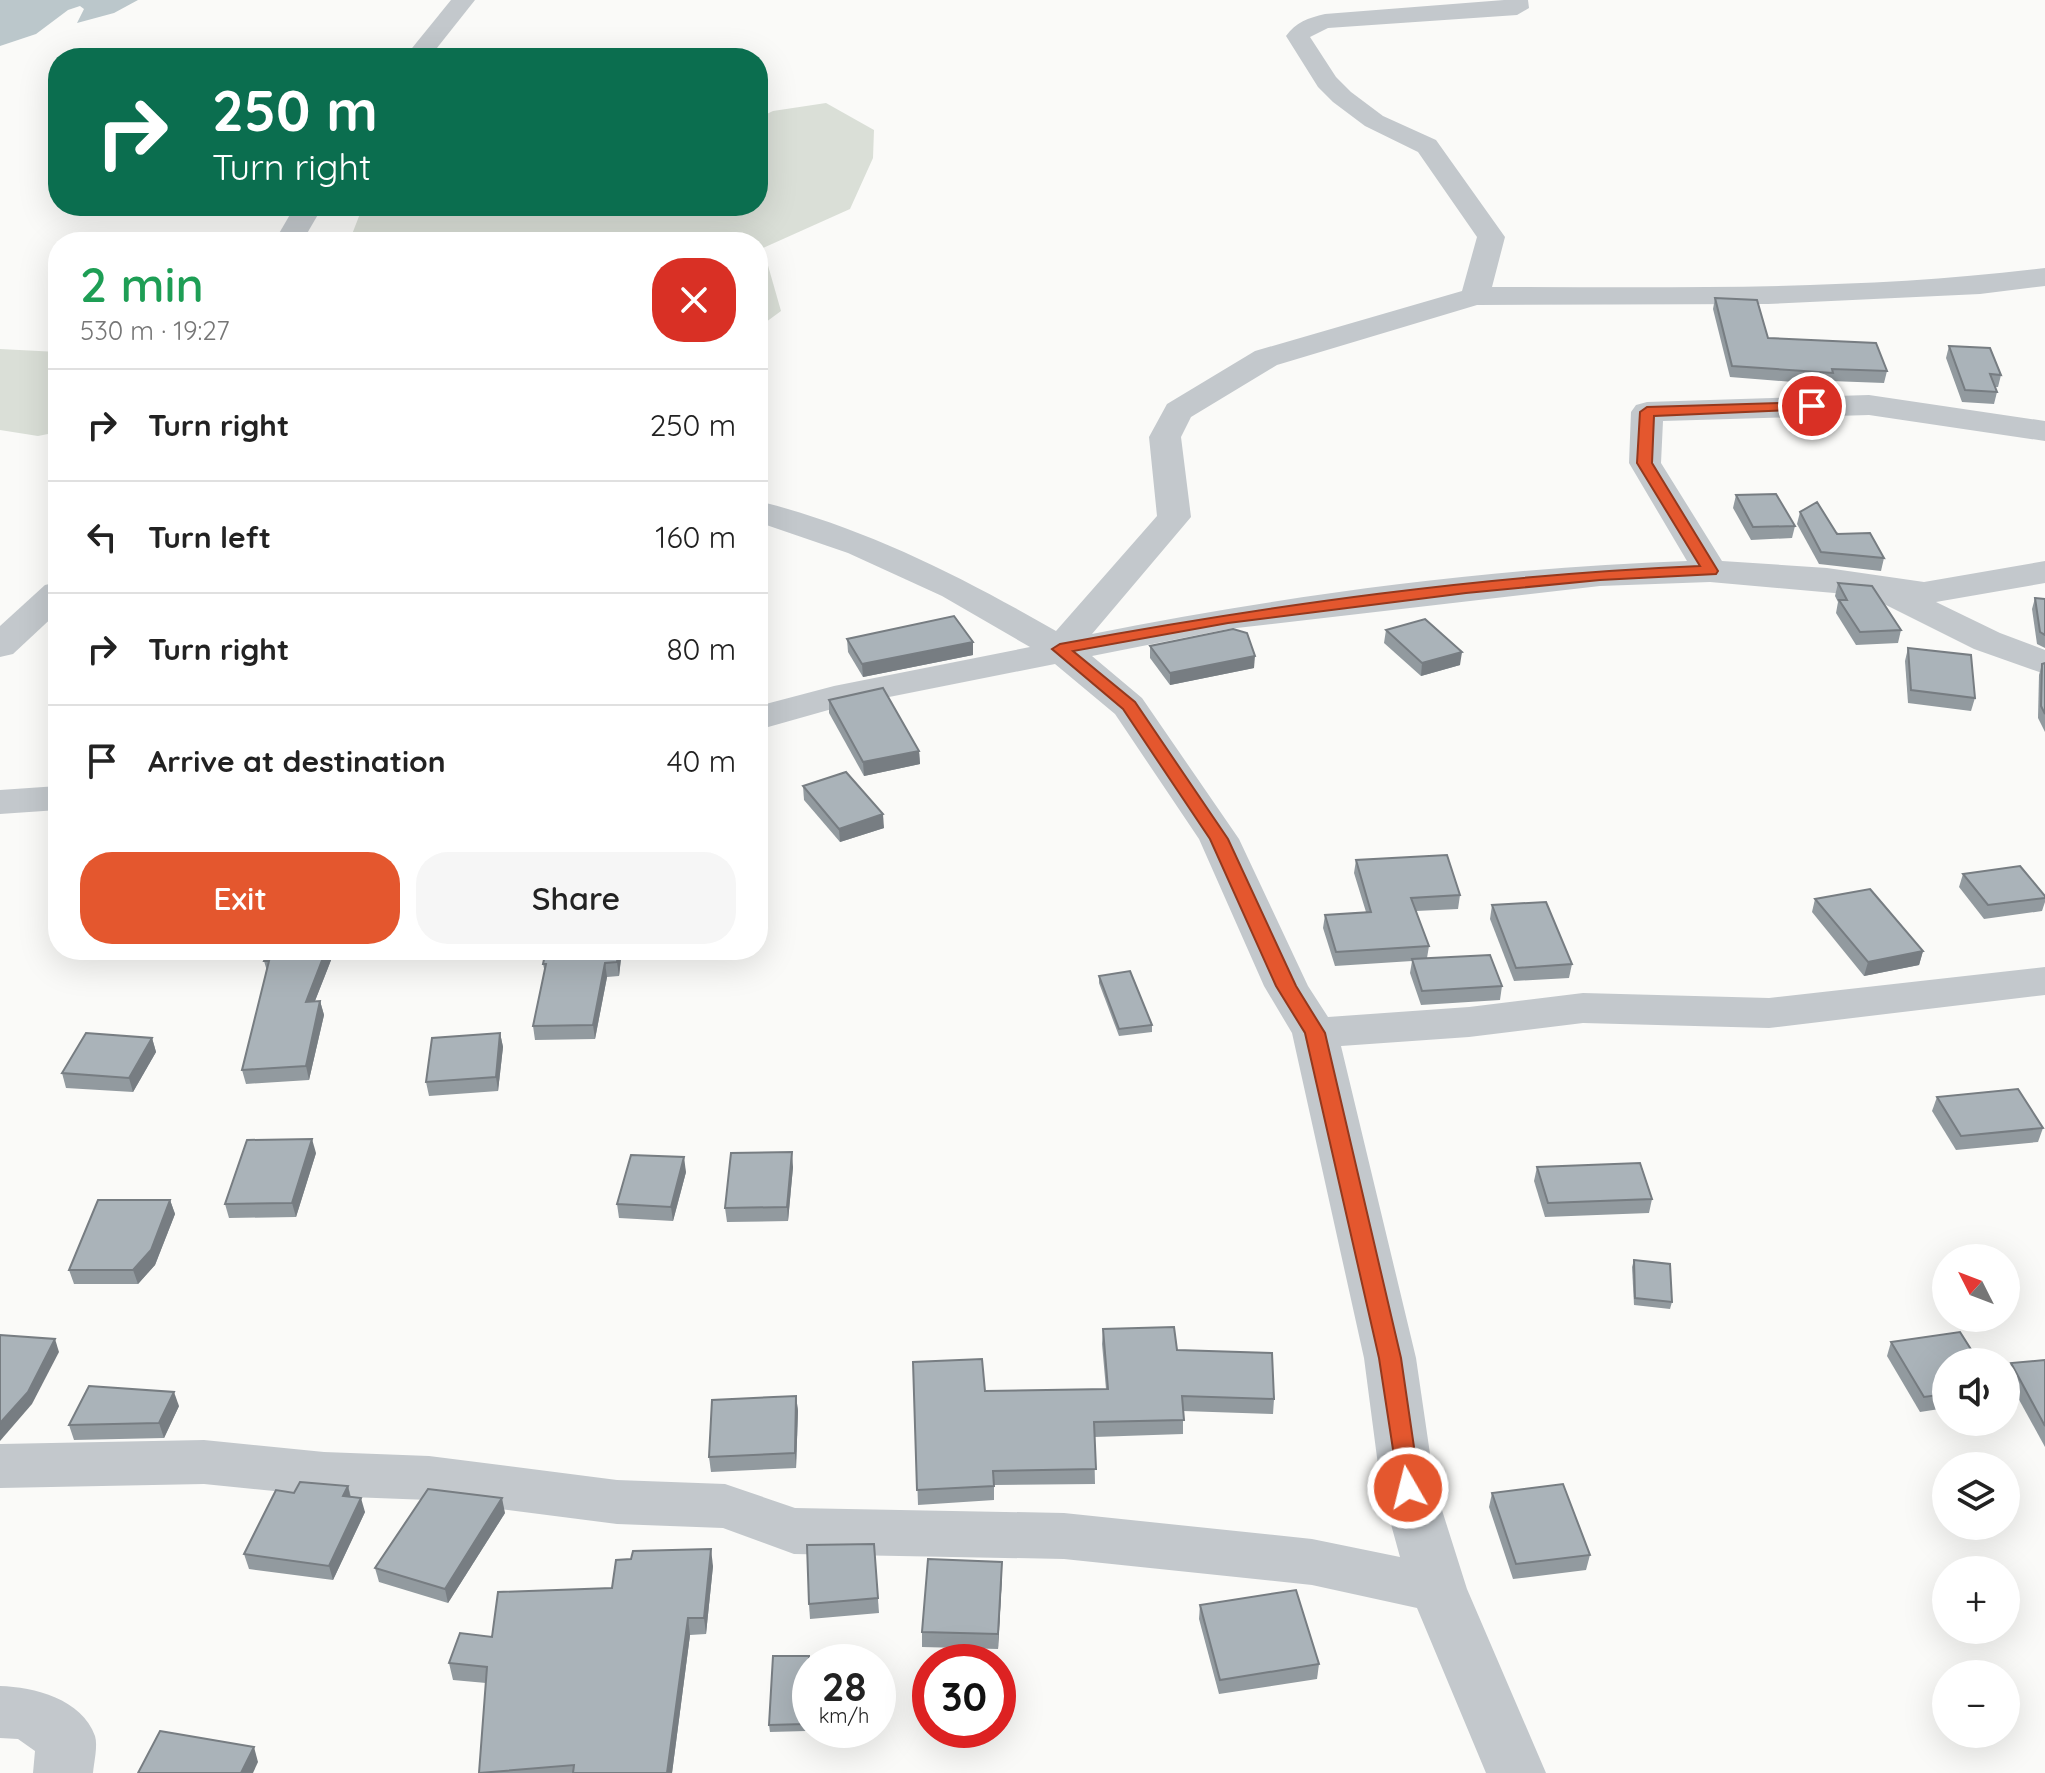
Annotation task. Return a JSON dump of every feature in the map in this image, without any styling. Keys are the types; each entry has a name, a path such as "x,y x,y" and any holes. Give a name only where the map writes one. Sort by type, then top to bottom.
{"street":[{"path":"424,48 463,0"},
{"path":"1475,296 1491,237 1427,146 1374,121 1342,97 1327,82 1298,36 1305,28 1325,21 1467,14 1517,8 1516,0"},
{"path":"1060,649 1174,517 1165,437 1178,411 1266,358 1475,296 1768,295 1980,285 2045,277"},
{"path":"1710,571 1645,463 1647,412 1869,405 2045,431"},
{"path":"768,514 860,546 955,588 1060,649 1129,706 1219,839 1286,986 1315,1033 1390,1358 1408,1488 1438,1589 1516,1773"},
{"path":"768,715 834,697 1060,649 1228,618 1466,589 1600,575 1710,571 1827,579 1924,593 2045,572"},
{"path":"1883,589 1987,641 2045,663"},
{"path":"0,646 48,602"},
{"path":"0,802 48,799"},
{"path":"1315,1033 1469,1022 1583,1008 1769,1013 2045,981"},
{"path":"0,1466 204,1462 324,1474 429,1478 617,1502 725,1506 794,1531 1064,1536 1312,1562 1438,1589"},
{"path":"0,1712 29,1713 66,1739 63,1773"}],"shaded area":[{"path":"0,0 138,0 114,13 77,23 84,9 80,6 68,10 36,34 0,46"},
{"path":"826,103 874,130 873,158 850,209 768,246 768,232 353,232 359,216 768,216 768,113"},
{"path":"768,266 781,311 768,321"},
{"path":"0,349 48,351 48,434 38,436 0,430"}],"building":[{"path":"1715,298 1757,300 1768,338 1876,343 1887,371 1832,369 1833,373 1732,366"},
{"path":"1949,346 1990,348 2001,375 1990,374 1997,392 1965,390"},
{"path":"1776,494 1795,526 1753,527 1736,495"},
{"path":"1817,502 1837,534 1870,533 1884,558 1821,552 1800,512"},
{"path":"1838,583 1872,586 1901,630 1860,632 1839,600 1847,600"},
{"path":"2035,598 2045,599 2045,635 2040,632"},
{"path":"954,616 973,642 862,664 847,639"},
{"path":"1425,619 1462,652 1422,663 1386,630"},
{"path":"1233,629 1247,633 1255,656 1170,673 1150,646"},
{"path":"1908,648 1971,655 1975,698 1911,690"},
{"path":"2045,663 2045,714 2041,706 2042,664"},
{"path":"883,688 919,751 863,762 829,700"},
{"path":"846,772 883,814 839,829 803,786"},
{"path":"1447,855 1460,895 1411,898 1429,946 1336,952 1325,915 1371,912 1356,860"},
{"path":"2020,866 2045,898 1988,905 1963,874"},
{"path":"1870,889 1923,951 1868,962 1815,899"},
{"path":"1546,902 1572,964 1516,968 1492,905"},
{"path":"1490,955 1502,986 1422,991 1412,959"},
{"path":"322,960 306,1002 320,1001 306,1066 242,1070 269,961 264,961"},
{"path":"544,960 617,960 605,963 593,1025 533,1026 546,964 543,964"},
{"path":"1130,971 1152,1025 1119,1029 1099,976"},
{"path":"86,1033 152,1038 129,1078 62,1073"},
{"path":"500,1033 496,1077 426,1082 432,1038"},
{"path":"2018,1089 2043,1128 1961,1136 1937,1097"},
{"path":"312,1139 292,1203 225,1204 247,1140"},
{"path":"792,1152 787,1207 725,1208 731,1153"},
{"path":"631,1155 684,1157 671,1207 617,1204"},
{"path":"1640,1163 1652,1199 1548,1203 1537,1167"},
{"path":"98,1200 170,1200 151,1250 133,1270 69,1270"},
{"path":"1634,1260 1670,1264 1672,1302 1635,1298"},
{"path":"1174,1327 1177,1350 1272,1353 1274,1399 1182,1396 1184,1420 1094,1422 1096,1469 993,1471 994,1486 917,1490 913,1362 982,1359 985,1391 1108,1389 1103,1329"},
{"path":"1960,1332 1970,1348 1932,1348 1932,1396 1924,1397 1891,1342"},
{"path":"0,1335 55,1339 28,1392 0,1423"},
{"path":"2045,1360 2045,1426 2020,1380 2020,1362"},
{"path":"89,1386 174,1392 159,1423 69,1425"},
{"path":"796,1396 795,1453 709,1457 712,1400"},
{"path":"300,1482 348,1486 343,1496 361,1498 329,1566 244,1554 276,1490 294,1493"},
{"path":"1563,1484 1590,1555 1516,1564 1492,1493"},
{"path":"428,1489 502,1498 445,1589 375,1568"},
{"path":"874,1544 878,1598 809,1604 807,1545"},
{"path":"711,1549 704,1618 688,1618 667,1773 573,1773 574,1765 479,1773 487,1667 449,1663 460,1633 492,1637 498,1592 612,1588 616,1560 631,1559 633,1551"},
{"path":"928,1559 1002,1562 998,1634 922,1632"},
{"path":"1296,1590 1319,1664 1220,1680 1200,1605"},
{"path":"773,1656 792,1656 792,1724 769,1725"},
{"path":"160,1731 254,1747 241,1773 138,1773"}],"route":[{"path":"1408,1488 1390,1358 1315,1033 1286,986 1219,839 1129,706 1060,649 1228,618 1466,589 1600,575 1710,571 1645,463 1647,412 1812,406"}]}
